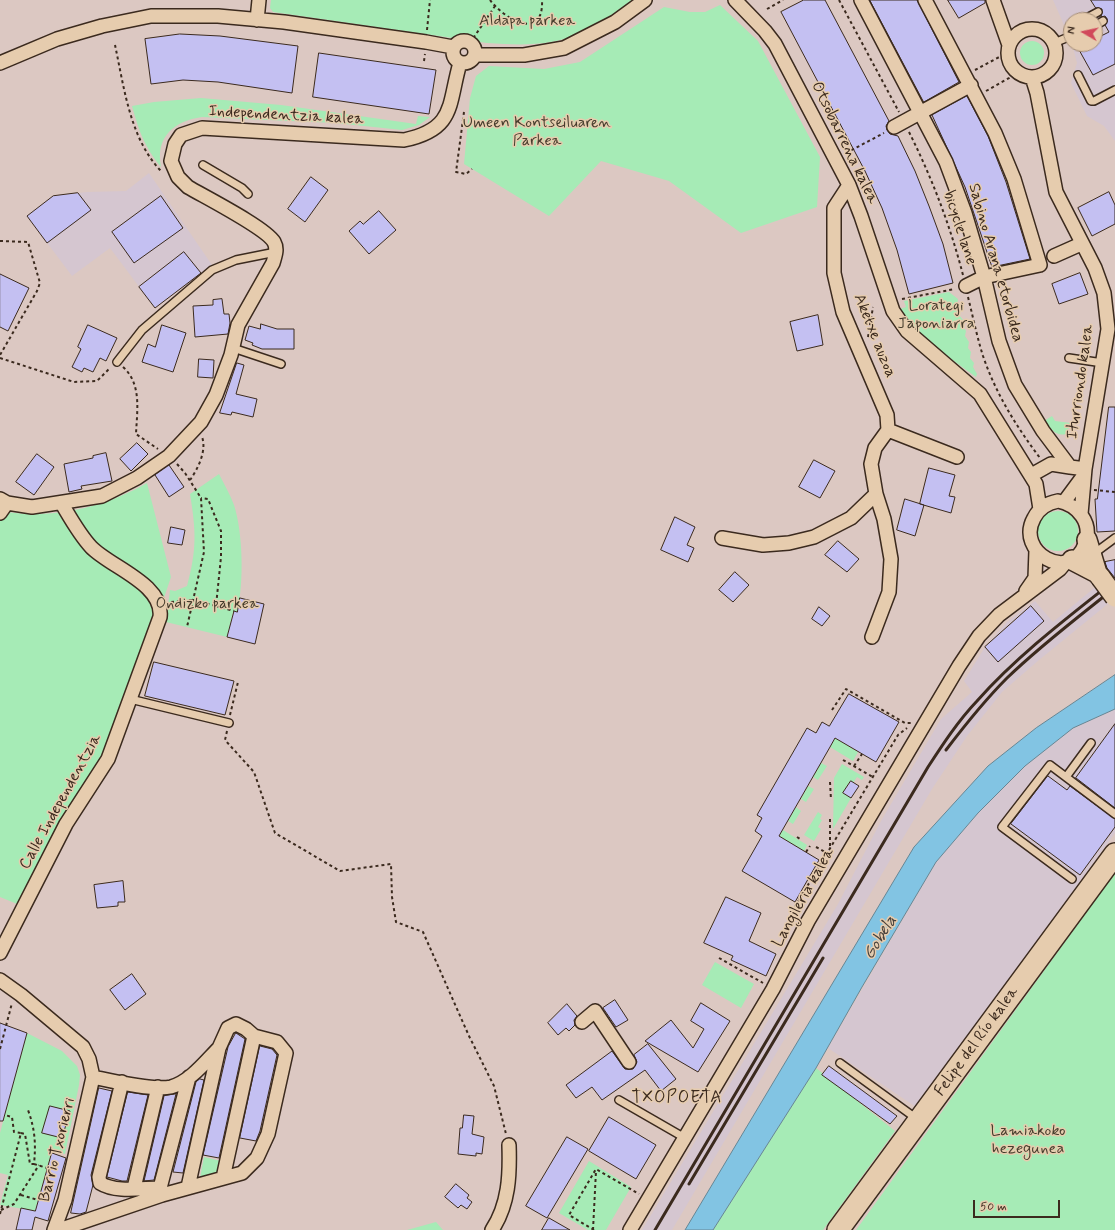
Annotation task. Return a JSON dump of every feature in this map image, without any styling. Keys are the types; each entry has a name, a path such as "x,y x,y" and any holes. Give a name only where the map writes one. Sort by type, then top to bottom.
{"main road":[{"name":"Felipe del Río kalea","path":"838,1230 1115,854"}],"street":[{"path":"256,0 257,20"},
{"path":"472,49 471,61 460,63 452,55 453,48 462,40 472,49 524,55 564,48 616,22 645,0"},
{"name":"Otsobarrena kalea","path":"735,0 765,31 775,44 849,185 890,302 901,324 921,344 980,394 1039,475"},
{"name":"Sabino Arana etorbidea","path":"861,0 922,112 946,162 966,213 984,277 999,341 1015,385 1043,431 1081,473"},
{"path":"924,0 971,85 995,133 1014,178 1040,265 984,277 966,286"},
{"path":"995,3 1010,22 1029,29 1044,32 1054,43 1055,59 1047,72 1032,77 1018,73 1009,60 1008,49 995,3"},
{"path":"0,63 57,39 102,26 151,16 218,16 257,20 426,42 453,48"},
{"path":"1008,49 1017,34 1029,29"},
{"name":"Independentzia kalea","path":"276,252 275,243 261,229 188,187 178,178 171,161 175,144 181,135 202,128 404,140 420,137 433,130 443,121 451,105 460,63"},
{"name":"Iturriondo kalea","path":"1032,77 1037,93 1056,192 1081,244 1095,268 1104,293 1108,329 1103,363 1081,473 1081,514"},
{"path":"899,125 971,85"},
{"name":"Aketxe auzoa","path":"849,185 834,208 834,273 843,312 864,357 887,415 888,430"},
{"path":"1054,256 1081,244"},
{"path":"2,505 32,507 62,504 102,496 137,478 169,456 198,425 216,395 233,348 238,325 272,263 276,252"},
{"path":"872,637 889,592 891,559 884,519 876,494 871,464 875,448 888,430 957,457"},
{"path":"1040,509 1039,475 1051,464 1081,473 1064,502"},
{"path":"722,538 763,545 789,543 814,537 851,518 876,494"},
{"path":"1099,576 1068,561 1051,562 1042,557 1031,541 1030,531 1032,521 1040,509 1052,502 1064,502 1073,506 1081,514 1086,526 1089,548 1099,576 1115,597"},
{"path":"62,504 79,534 92,548 147,586 157,600"},
{"path":"1068,561 1084,548 1089,548"},
{"name":"Langileria kalea","path":"1024,595 1034,578 1036,550"},
{"name":"Langileria kalea","path":"630,1230 773,989 808,921 979,636 999,615 1060,569 1068,561"},
{"name":"Calle Independentzia","path":"0,953 66,824 108,759 160,617 157,600"},
{"name":"Barrio Txorierri","path":"0,980 16,991 83,1047 89,1060 93,1077 65,1200 54,1230"},
{"path":"582,1022 595,1011 630,1062"},
{"path":"122,1082 99,1177 100,1183 105,1186 161,1191 188,1187 242,1173 257,1158 268,1134 286,1053 277,1042 254,1036 246,1029 236,1024 228,1028 219,1048 188,1187"},
{"path":"223,1178 254,1036"},
{"path":"93,1077 158,1087 171,1086 189,1077 219,1048"},
{"path":"59,1230 93,1225 161,1191 189,1077"},
{"path":"134,1188 158,1087"},
{"path":"492,1230 501,1214 507,1194 509,1145"}],"lane":[{"path":"1054,43 1063,38"},
{"path":"1078,75 1088,99 1091,101 1094,101 1115,90"},
{"path":"203,164 242,188 248,194"},
{"path":"117,362 142,330 212,270 236,260 276,252"},
{"path":"233,348 281,364"},
{"path":"1069,358 1103,363"},
{"path":"1089,548 1115,538"},
{"path":"130,700 229,723"},
{"path":"1066,777 1091,743"},
{"path":"1072,879 1002,827 1050,765 1115,814"},
{"path":"840,1063 919,1121"},
{"path":"619,1100 685,1138"}],"path":[{"path":"490,0 506,16 521,24 534,22 538,19 541,13 542,0"},
{"path":"768,9 783,0"},
{"name":"bicycle lane","path":"839,0 899,125 930,173 948,223 966,286 983,356 1039,475"},
{"path":"472,49 495,6"},
{"path":"115,45 138,134 146,152 158,168"},
{"path":"971,85 1008,49"},
{"path":"971,85 1018,73"},
{"path":"464,112 456,172 466,174 472,169"},
{"path":"845,154 899,125"},
{"path":"0,241 28,242 40,283 37,291 0,355"},
{"path":"899,299 966,286"},
{"path":"864,357 873,306"},
{"path":"0,358 74,382 97,381 117,362 130,373 137,387 136,434 169,456 190,480 201,498 204,552 187,627"},
{"path":"190,480 200,460 204,442 198,425"},
{"path":"1081,473 1092,490 1115,492"},
{"path":"201,498 208,499 221,531 221,557 216,606"},
{"path":"157,600 193,600 234,611"},
{"path":"238,682 225,740 254,772 275,833 340,871 391,864 392,897 396,922 423,932 469,1036 494,1086 509,1145"},
{"path":"832,710 846,689 905,723 915,722"},
{"path":"786,938 792,914 898,735"},
{"path":"854,766 862,754"},
{"path":"843,760 873,777"},
{"path":"830,782 831,800"},
{"path":"830,816 830,848"},
{"path":"806,852 810,846"},
{"path":"816,847 827,853"},
{"path":"719,958 764,984 768,978"},
{"path":"0,1049 16,991"},
{"path":"28,1110 35,1133 36,1146 34,1164"},
{"path":"5,1115 12,1117 14,1132 25,1134 30,1164 47,1168"},
{"path":"0,1214 21,1134"},
{"path":"1,1210 14,1204 39,1165"},
{"path":"596,1170 648,1200"},
{"path":"596,1170 594,1230 569,1215 596,1170"},
{"path":"21,1195 38,1200"}],"shaded area":[{"path":"1053,0 1115,0 1115,141 1104,126 1087,116 1071,83 1077,63 1074,52 1103,52 1103,12 1063,12 1063,23"},
{"path":"149,173 212,265 155,308 110,248 72,276 27,216 53,196 87,192 126,191"},
{"path":"1115,575 1115,598 1002,692 967,736 932,789 672,1230 642,1230 838,904 881,821 941,719 972,692 964,681 985,647 1007,622 1035,601 1053,622 1093,589"},
{"path":"1115,709 1115,833 916,1107 828,1048 936,862 978,813 1025,766 1073,728"}],"green space":[{"name":"Aldapa parkea","path":"271,0 632,0 596,25 565,39 530,44 510,44 487,43 273,12 270,8"},
{"name":"Umeen Kontseiluaren Parkea","path":"720,5 758,41 820,157 817,207 741,233 669,181 601,161 549,216 464,164 470,98 476,76 489,66 544,69 580,62 664,7 690,12 705,12"},
{"path":"1032,41 1037,42 1043,48 1043,58 1037,64 1032,65 1027,64 1021,58 1020,53 1021,48 1027,42"},
{"path":"201,98 281,105 416,124 418,116 430,117 419,125 402,130 336,123 202,117 183,122 169,132 161,147 161,167 150,152 143,138 132,106 154,102"},
{"name":"Lorategi Japoniarra","path":"949,292 958,299 957,305 961,310 959,315 963,320 962,326 966,331 965,336 969,342 968,348 971,352 970,358 974,363 973,367 977,374 976,377 925,337 907,319 900,309 906,307 904,301"},
{"path":"1052,416 1055,421 1071,423 1066,434 1062,435 1056,433 1044,421"},
{"name":"Ondizko parkea","path":"219,474 234,505 239,529 242,558 241,587 237,612 233,612 227,637 166,622 170,590 175,591 187,586 193,561 194,530 190,494"},
{"path":"147,483 171,577 108,759 22,906 0,897 0,511 38,514 76,510 113,499"},
{"path":"1062,511 1069,514 1075,520 1078,531 1077,539 1069,548 1062,551 1054,551 1047,548 1039,539 1038,527 1041,520 1050,512"},
{"path":"835,738 858,752 853,761 830,747"},
{"path":"821,763 827,766 818,780 813,777"},
{"path":"842,764 864,777 862,780 857,777 853,783 850,781 843,793 851,798 833,829 834,778"},
{"path":"808,786 814,789 806,802 801,799"},
{"path":"796,807 801,811 793,824 788,821"},
{"path":"818,812 822,815 820,819 822,820 818,827 821,829 814,841 804,835"},
{"path":"783,830 807,845 804,851 779,836"},
{"name":"Lamiakoko hezegunea","path":"1115,873 1115,1230 856,1230"},
{"path":"715,962 754,984 741,1008 702,985"},
{"path":"27,1033 62,1051 77,1066 80,1075 65,1154 52,1150 35,1211 0,1205 8,1175 0,1173 0,1133"},
{"path":"816,1068 895,1131 823,1230 713,1230"},
{"path":"204,1157 221,1161 218,1173 213,1177 200,1178"},
{"path":"589,1161 631,1187 606,1230 588,1230 559,1213"},
{"path":"436,1222 443,1230 407,1230"}],"water":[{"name":"Gobela","path":"1115,675 1115,709 1073,728 1025,766 978,813 936,862 816,1068 713,1230 685,1230 914,847 988,766 1036,728"}],"building":[{"path":"804,0 825,0 889,121 886,126 887,130 890,134 898,136 915,171 929,206 943,244 953,283 909,294 897,250 882,208 865,171 781,12"},
{"path":"870,0 917,0 959,82 924,102"},
{"path":"948,0 985,0 985,3 959,18"},
{"path":"1091,0 1115,0 1115,64 1093,75 1080,52 1103,52 1103,35 1109,32 1105,25 1107,19 1105,16 1103,16 1102,9 1096,8"},
{"path":"180,34 220,36 298,46 292,93 218,82 183,80 151,84 145,39"},
{"path":"319,53 436,70 429,114 313,97"},
{"path":"967,96 988,136 1006,182 1030,259 992,267 965,187 932,115"},
{"path":"311,177 328,190 305,222 288,209"},
{"path":"1109,192 1115,205 1115,224 1092,236 1078,208"},
{"path":"78,193 91,210 47,243 27,216 53,196"},
{"path":"161,196 183,228 134,263 112,232"},
{"path":"379,211 396,230 369,254 349,231 360,221 363,224"},
{"path":"184,252 201,273 155,308 139,287"},
{"path":"1080,273 1088,294 1059,304 1052,284"},
{"path":"0,274 29,288 8,331 0,327"},
{"path":"222,299 224,314 229,314 230,323 228,334 195,337 193,306 213,305 213,300"},
{"path":"818,315 823,345 797,351 790,322"},
{"path":"261,324 277,329 294,329 294,349 262,349 245,340 249,326 260,329"},
{"path":"88,325 117,338 106,361 100,358 93,372 84,368 82,372 72,367 81,349 78,347"},
{"path":"162,325 186,333 173,372 142,362 148,344 155,347"},
{"path":"199,359 214,360 213,378 198,377"},
{"path":"237,363 244,365 236,394 257,399 253,417 232,412 231,415 220,413"},
{"path":"1109,407 1115,407 1115,531 1097,532 1095,499 1097,499"},
{"path":"137,443 148,454 131,471 120,459"},
{"path":"106,453 112,481 81,486 82,489 69,492 64,464 93,458 93,456"},
{"path":"37,454 54,467 34,495 16,482"},
{"path":"814,460 835,471 820,498 799,487"},
{"path":"169,465 184,487 169,497 155,475"},
{"path":"929,468 955,475 949,496 955,497 951,513 920,504"},
{"path":"905,499 924,505 915,536 897,530"},
{"path":"675,517 695,527 687,545 694,548 688,562 661,550"},
{"path":"171,527 185,530 182,545 168,543"},
{"path":"838,541 859,559 847,572 825,555"},
{"path":"1115,560 1115,578 1107,568 1105,562"},
{"path":"735,572 749,585 733,602 719,590"},
{"path":"240,598 264,604 255,644 227,637 234,611 237,612"},
{"path":"1031,606 1044,621 998,662 985,647"},
{"path":"819,607 830,616 822,626 812,619"},
{"path":"154,662 234,681 225,715 145,696"},
{"path":"849,694 899,722 876,762 835,738 779,836 819,860 795,902 742,871 762,836 755,831 762,818 757,815 807,728 816,733 822,722 829,726"},
{"path":"1115,724 1115,808 1076,778"},
{"path":"1048,776 1067,790 1070,786 1115,819 1115,827 1080,875 1011,824"},
{"path":"851,781 859,786 851,798 843,793"},
{"path":"123,881 125,902 118,902 118,906 97,908 94,885"},
{"path":"726,897 761,913 749,941 776,954 766,976 731,960 733,956 704,943"},
{"path":"132,974 146,994 125,1010 110,990"},
{"path":"615,1000 628,1020 616,1027 603,1008"},
{"path":"701,1003 730,1021 698,1072 645,1041 671,1020 693,1048 704,1029 691,1021"},
{"path":"567,1004 577,1016 574,1020 575,1025 569,1031 566,1028 558,1035 548,1023"},
{"path":"0,1023 27,1033 3,1121 0,1121"},
{"path":"236,1033 245,1039 219,1158 203,1155 228,1047"},
{"path":"648,1044 676,1079 661,1091 645,1070 602,1100 592,1087 576,1098 566,1085 612,1051 625,1069 633,1069 637,1062 634,1055"},
{"path":"260,1046 272,1049 277,1055 260,1131 256,1141 240,1138"},
{"path":"829,1066 897,1116 890,1124 822,1075"},
{"path":"200,1079 204,1080 183,1173 173,1172 196,1082"},
{"path":"99,1088 112,1091 91,1175 93,1185 86,1212 80,1214 71,1213"},
{"path":"128,1092 148,1095 127,1181 122,1181 107,1177"},
{"path":"176,1094 154,1180 144,1181 164,1096"},
{"path":"50,1106 70,1111 62,1138 42,1133"},
{"path":"464,1115 474,1116 472,1134 484,1137 482,1154 476,1153 476,1156 458,1154 460,1128 462,1128"},
{"path":"609,1117 656,1145 636,1179 589,1151"},
{"path":"567,1137 588,1149 547,1218 526,1206"},
{"path":"52,1153 66,1158 48,1221 35,1217 32,1230 16,1230 21,1208 35,1211"},
{"path":"456,1184 469,1195 467,1198 472,1202 467,1209 461,1205 458,1208 445,1197"},
{"path":"549,1218 570,1230 542,1230"}],"railway":[{"path":"655,1230 928,767 951,733 970,709 1009,668 1079,608 1115,580"},
{"path":"946,750 975,713 1007,678 1045,643 1112,590"},
{"path":"689,1184 823,958"}],"district":[{"name":"TXOPOETA","path":"677,1098"}]}
